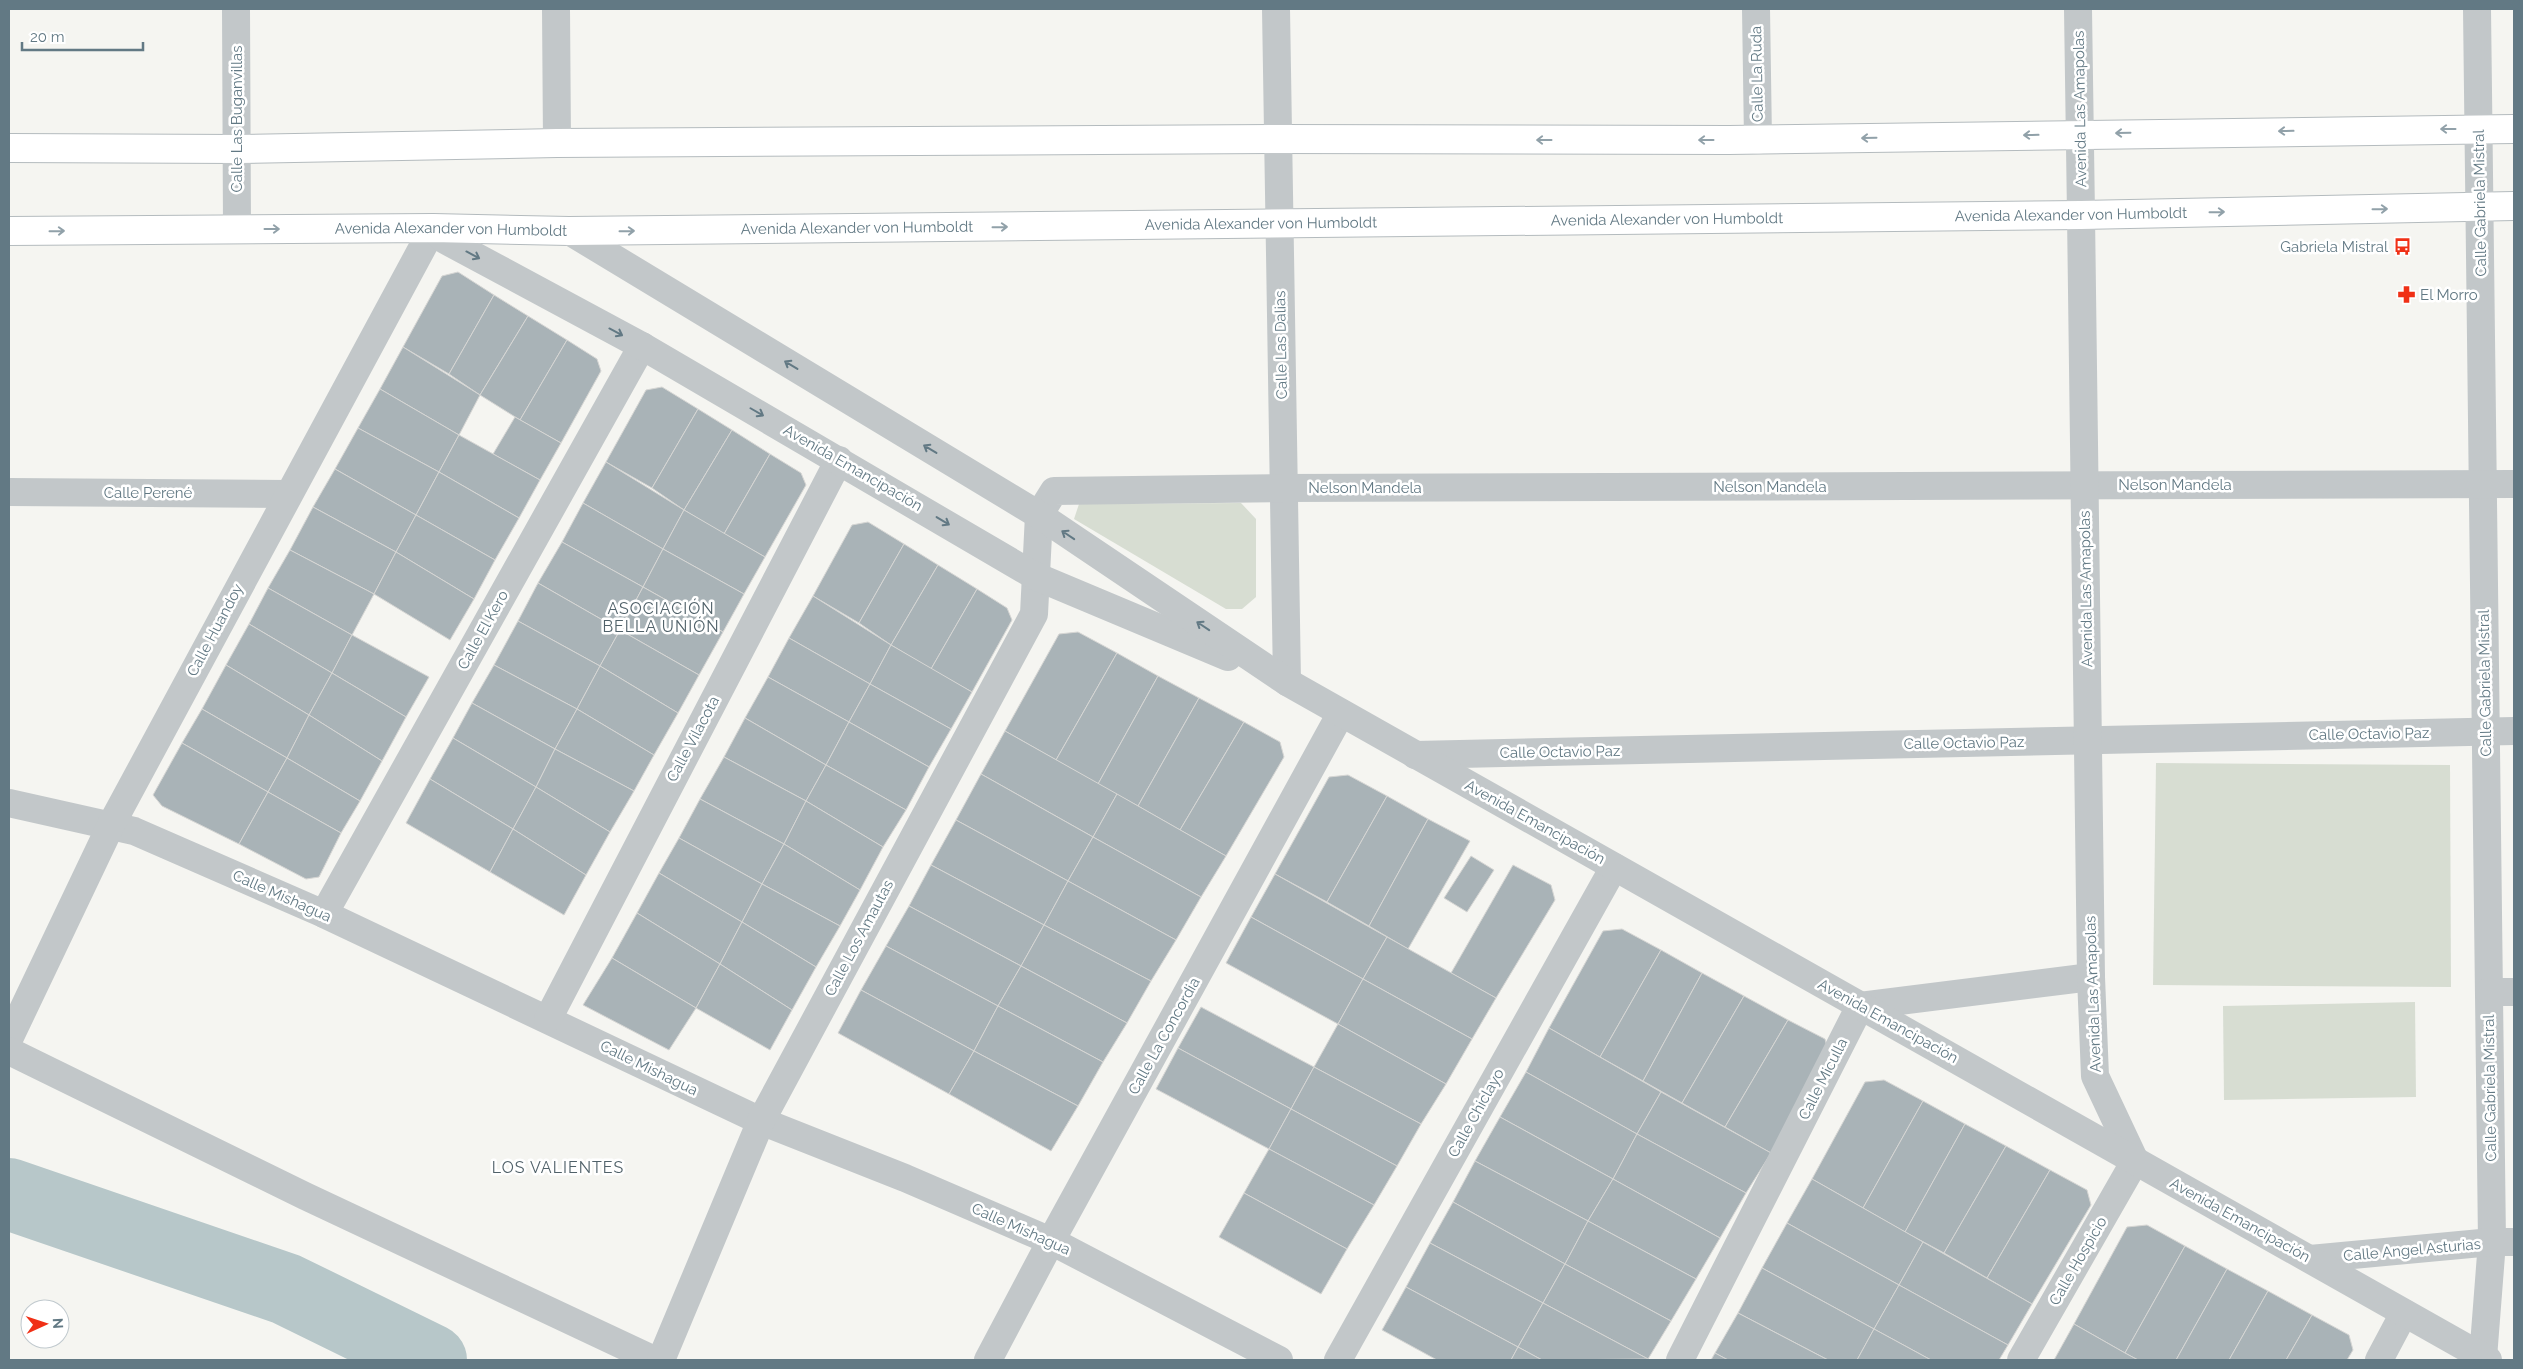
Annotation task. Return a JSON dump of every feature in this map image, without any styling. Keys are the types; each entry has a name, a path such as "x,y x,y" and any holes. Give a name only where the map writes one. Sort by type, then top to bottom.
{"main road":[{"path":"9,148 238,150 557,143 1278,139 1758,140 2514,129"},
{"name":"Avenida Alexander von Humboldt","path":"9,231 433,228 569,231 1280,224 2081,215 2514,206"}],"street":[{"name":"Calle Las Buganvillas","path":"236,9 237,229"},
{"path":"556,9 557,143"},
{"name":"Calle Las Dalias","path":"1276,9 1287,682"},
{"name":"Calle La Ruda","path":"1756,9 1758,140"},
{"name":"Avenida Las Amapolas","path":"2078,9 2091,978 2095,1076 2134,1161"},
{"name":"Calle Gabriela Mistral","path":"2477,9 2486,732 2502,992 2503,1242 2486,1359"},
{"name":"Avenida Emancipación","path":"433,228 445,240 642,346 1035,576 1287,682"},
{"name":"Calle Huandoy","path":"9,1039 111,824 433,228"},
{"name":"Avenida Emancipación","path":"569,231 1039,515 1287,682 2486,1359"},
{"name":"Calle El Kero","path":"324,914 642,346"},
{"name":"Calle Vilacota","path":"548,1019 839,460"},
{"name":"Nelson Mandela","path":"1039,515 1054,492 1284,488 2514,484"},
{"name":"Calle Perené","path":"9,492 288,494"},
{"name":"Calle Los Amautas","path":"661,1360 761,1121 1034,614 1039,515"},
{"name":"Calle La Concordia","path":"988,1360 1051,1241 1342,713"},
{"name":"Calle Octavio Paz","path":"1415,755 2514,732"},
{"name":"Calle Mishagua","path":"9,803 45,813 111,824 134,831 324,914 761,1121 905,1178 1051,1241 1280,1360"},
{"name":"Calle Chiclayo","path":"1338,1360 1614,867"},
{"path":"1860,1006 2091,978"},
{"name":"Calle Miculla","path":"1680,1360 1860,1006"},
{"path":"9,1051 306,1196 654,1360"},
{"name":"Calle Hospicio","path":"2021,1360 2134,1161"},
{"name":"Calle Angel Asturias","path":"2310,1259 2503,1242"},
{"path":"2379,1360 2404,1313"}],"shaded area":[{"path":"1241,503 1256,519 1256,597 1242,609 1226,609 1074,519 1079,504"},
{"path":"2156,763 2450,765 2451,987 2153,985"},
{"path":"2415,1002 2416,1097 2224,1100 2223,1006"}],"building":[{"path":"458,272 494,295 449,374 403,347 442,276"},
{"path":"494,295 528,316 480,395 449,374"},
{"path":"528,316 567,340 520,420 480,395"},
{"path":"567,340 597,359 601,371 561,443 520,420"},
{"path":"403,347 480,395 459,435 380,389"},
{"path":"662,387 698,409 652,488 606,462 646,390"},
{"path":"380,389 459,435 439,472 358,428"},
{"path":"698,409 732,430 684,510 652,488"},
{"path":"515,417 561,443 540,480 493,454"},
{"path":"358,428 439,472 416,515 335,469"},
{"path":"732,430 770,454 724,534 684,510"},
{"path":"459,435 540,480 519,518 439,472"},
{"path":"770,454 801,473 806,485 765,557 724,534"},
{"path":"606,462 684,510 663,549 583,503"},
{"path":"335,469 416,515 396,552 313,507"},
{"path":"439,472 519,518 495,560 416,515"},
{"path":"583,503 663,549 643,587 562,542"},
{"path":"313,507 396,552 374,594 290,550"},
{"path":"684,510 765,557 744,594 663,549"},
{"path":"416,515 495,560 474,599 396,552"},
{"path":"868,522 904,544 859,623 813,596 852,525"},
{"path":"562,542 643,587 620,630 538,583"},
{"path":"904,544 938,565 891,645 859,623"},
{"path":"663,549 744,594 723,632 643,587"},
{"path":"290,550 374,594 352,635 268,588"},
{"path":"396,552 474,599 450,640 374,594"},
{"path":"938,565 977,589 931,669 891,645"},
{"path":"538,583 620,630 600,666 518,621"},
{"path":"643,587 723,632 699,675 620,630"},
{"path":"268,588 352,635 332,673 249,624"},
{"path":"977,589 1007,608 1012,620 972,692 931,669"},
{"path":"813,596 891,645 870,684 789,638"},
{"path":"518,621 600,666 577,709 494,665"},
{"path":"249,624 332,673 309,715 226,665"},
{"path":"620,630 699,675 678,713 600,666"},
{"path":"1078,632 1117,653 1056,760 1005,731 1059,634"},
{"path":"352,635 429,677 406,717 332,673"},
{"path":"789,638 870,684 849,722 768,677"},
{"path":"891,645 972,692 951,729 870,684"},
{"path":"1117,653 1158,676 1098,784 1056,760"},
{"path":"226,665 309,715 287,758 202,709"},
{"path":"494,665 577,709 555,749 472,703"},
{"path":"600,666 678,713 654,755 577,709"},
{"path":"332,673 406,717 382,761 309,715"},
{"path":"1158,676 1199,698 1138,806 1098,784"},
{"path":"768,677 849,722 826,765 745,718"},
{"path":"870,684 951,729 929,767 849,722"},
{"path":"1199,698 1244,722 1180,830 1138,806"},
{"path":"472,703 555,749 536,787 453,738"},
{"path":"202,709 287,758 268,792 182,743"},
{"path":"577,709 654,755 634,791 555,749"},
{"path":"309,715 382,761 360,801 287,758"},
{"path":"745,718 826,765 806,801 724,757"},
{"path":"849,722 929,767 906,810 826,765"},
{"path":"1244,722 1280,742 1284,757 1226,856 1180,830"},
{"path":"1005,731 1117,794 1093,837 981,774"},
{"path":"453,738 536,787 513,829 430,779"},
{"path":"182,743 268,792 239,844 162,806 153,795"},
{"path":"555,749 634,791 610,832 536,787"},
{"path":"724,757 806,801 784,844 700,799"},
{"path":"287,758 360,801 341,833 268,792"},
{"path":"826,765 906,810 883,847 806,801"},
{"path":"981,774 1093,837 1068,881 956,820"},
{"path":"1348,775 1387,796 1327,902 1275,874 1329,777"},
{"path":"430,779 513,829 490,872 406,823"},
{"path":"536,787 610,832 586,875 513,829"},
{"path":"268,792 341,833 319,877 306,879 239,844"},
{"path":"1117,794 1226,856 1201,897 1093,837"},
{"path":"1387,796 1428,819 1369,926 1327,902"},
{"path":"700,799 784,844 762,884 679,838"},
{"path":"806,801 883,847 860,890 784,844"},
{"path":"1428,819 1470,841 1408,949 1369,926"},
{"path":"956,820 1068,881 1044,925 931,865"},
{"path":"513,829 586,875 564,915 490,872"},
{"path":"1093,837 1201,897 1176,940 1068,881"},
{"path":"679,838 762,884 742,922 659,873"},
{"path":"784,844 860,890 840,926 762,884"},
{"path":"1471,856 1494,870 1467,912 1444,898"},
{"path":"931,865 1044,925 1021,966 909,906"},
{"path":"1513,865 1551,885 1555,900 1496,998 1451,973"},
{"path":"659,873 742,922 720,964 637,913"},
{"path":"1275,874 1387,937 1363,979 1251,917"},
{"path":"1068,881 1176,940 1151,981 1044,925"},
{"path":"762,884 840,926 816,967 742,922"},
{"path":"909,906 1021,966 998,1006 886,946"},
{"path":"637,913 720,964 696,1008 612,958"},
{"path":"1251,917 1363,979 1338,1024 1226,963"},
{"path":"742,922 816,967 792,1010 720,964"},
{"path":"1044,925 1151,981 1127,1023 1021,966"},
{"path":"1622,929 1661,950 1600,1057 1549,1028 1603,931"},
{"path":"1387,937 1496,998 1472,1039 1363,979"},
{"path":"886,946 998,1006 974,1051 861,990"},
{"path":"1661,950 1702,973 1643,1081 1600,1057"},
{"path":"612,958 696,1008 669,1050 583,1005"},
{"path":"720,964 792,1010 770,1050 696,1008"},
{"path":"1021,966 1127,1023 1103,1062 998,1006"},
{"path":"1702,973 1744,996 1682,1103 1643,1081"},
{"path":"1363,979 1472,1039 1446,1084 1338,1024"},
{"path":"861,990 974,1051 949,1094 838,1033"},
{"path":"1744,996 1788,1020 1725,1127 1682,1103"},
{"path":"998,1006 1103,1062 1078,1106 974,1051"},
{"path":"1201,1007 1314,1067 1291,1109 1178,1048"},
{"path":"1788,1020 1825,1039 1829,1055 1771,1153 1725,1127"},
{"path":"1338,1024 1446,1084 1421,1124 1314,1067"},
{"path":"1549,1028 1661,1092 1637,1134 1526,1072"},
{"path":"1178,1048 1291,1109 1269,1149 1156,1089"},
{"path":"974,1051 1078,1106 1051,1151 949,1094"},
{"path":"1314,1067 1421,1124 1397,1166 1291,1109"},
{"path":"1526,1072 1637,1134 1613,1179 1500,1117"},
{"path":"1884,1080 1923,1101 1863,1208 1812,1179 1865,1082"},
{"path":"1661,1092 1771,1153 1746,1193 1637,1134"},
{"path":"1923,1101 1965,1124 1905,1232 1863,1208"},
{"path":"1291,1109 1397,1166 1374,1205 1269,1149"},
{"path":"1500,1117 1613,1179 1588,1221 1475,1161"},
{"path":"1965,1124 2006,1146 1944,1253 1905,1232"},
{"path":"1637,1134 1746,1193 1720,1238 1613,1179"},
{"path":"2006,1146 2050,1170 1987,1278 1944,1253"},
{"path":"1269,1149 1374,1205 1347,1249 1244,1193"},
{"path":"1475,1161 1588,1221 1565,1264 1453,1202"},
{"path":"2050,1170 2087,1190 2091,1205 2032,1304 1987,1278"},
{"path":"1613,1179 1720,1238 1696,1279 1588,1221"},
{"path":"1812,1179 1923,1242 1899,1285 1787,1223"},
{"path":"1244,1193 1347,1249 1321,1294 1219,1237"},
{"path":"1453,1202 1565,1264 1543,1303 1430,1243"},
{"path":"1588,1221 1696,1279 1671,1321 1565,1264"},
{"path":"1787,1223 1899,1285 1874,1329 1762,1268"},
{"path":"2147,1225 2185,1246 2125,1353 2074,1324 2127,1227"},
{"path":"1923,1242 2032,1304 2008,1345 1899,1285"},
{"path":"1430,1243 1543,1303 1518,1347 1406,1287"},
{"path":"2185,1246 2227,1269 2176,1360 2138,1360 2125,1353"},
{"path":"1565,1264 1671,1321 1648,1359 1543,1303"},
{"path":"1762,1268 1874,1329 1857,1360 1828,1360 1738,1313"},
{"path":"2227,1269 2268,1291 2229,1360 2176,1360"},
{"path":"1899,1285 2008,1345 1999,1360 1931,1360 1874,1329"},
{"path":"1406,1287 1518,1347 1511,1360 1437,1360 1382,1330"},
{"path":"2268,1291 2312,1315 2286,1360 2229,1360"},
{"path":"1543,1303 1648,1359 1542,1360 1518,1347"},
{"path":"1738,1313 1828,1360 1728,1360 1715,1353"},
{"path":"2312,1315 2349,1335 2353,1350 2347,1360 2286,1360"},
{"path":"2074,1324 2125,1353 2138,1360 2054,1360"},
{"path":"1874,1329 1931,1360 1857,1360"},
{"path":"1518,1347 1542,1360 1511,1360"},
{"path":"1715,1353 1728,1360 1711,1360"}],"waterway":[{"path":"9,1194 286,1289 431,1360"}],"place":[{"name":"Gabriela Mistral","path":"2402,247"},
{"name":"El Morro","path":"2406,295"}],"district":[{"name":"ASOCIACIÓN BELLA UNIÓN","path":"661,617"},
{"name":"LOS VALIENTES","path":"558,1167"}]}
